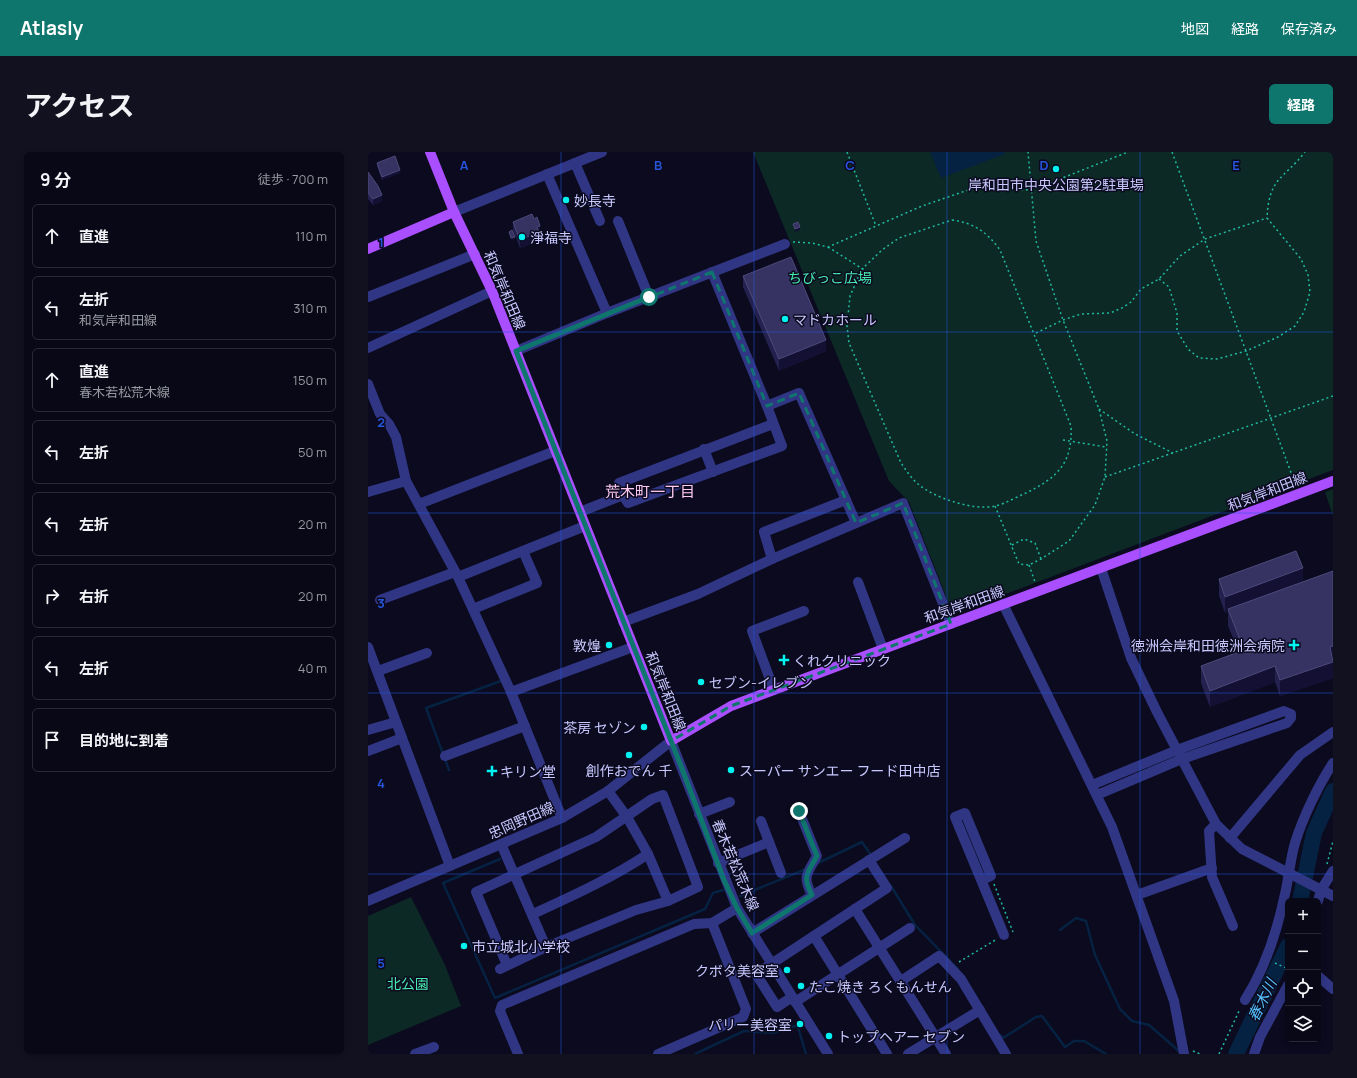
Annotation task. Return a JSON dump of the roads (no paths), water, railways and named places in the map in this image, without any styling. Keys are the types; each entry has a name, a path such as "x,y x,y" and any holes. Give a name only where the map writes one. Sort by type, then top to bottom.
{"main road":[{"name":"和気岸和田線","path":"430,152 454,212 492,291 671,741 731,706 1333,481"},
{"path":"368,249 454,212"}],"street":[{"path":"454,212 547,174 577,159 602,152"},
{"path":"577,159 600,221"},
{"path":"547,174 607,313"},
{"path":"618,221 649,297"},
{"path":"516,351 607,313 785,244"},
{"path":"368,297 475,254"},
{"path":"712,272 782,446 628,504 623,495 619,483 704,449 773,424"},
{"path":"368,348 492,291"},
{"path":"368,384 380,414 389,424 396,437 406,481 457,575 511,692 562,818"},
{"path":"767,406 799,393 856,523"},
{"path":"704,449 713,472"},
{"path":"419,504 555,451"},
{"path":"368,492 406,481"},
{"path":"580,512 623,495"},
{"path":"772,559 764,532 846,500"},
{"path":"623,622 698,594 772,559 903,503 951,624"},
{"path":"380,600 457,575 585,526"},
{"path":"472,609 537,583 523,551"},
{"path":"1101,568 1131,658 1216,824 1242,850 1333,896"},
{"path":"858,582 883,649"},
{"path":"1003,604 1112,827 1138,895 1174,1001 1184,1053"},
{"path":"774,690 752,631 804,611"},
{"path":"368,647 450,866"},
{"path":"511,692 633,647"},
{"path":"378,671 427,653"},
{"path":"1092,784 1180,754 1287,722 1290,720 1291,714 1284,711 1180,754 1097,795"},
{"path":"368,730 396,722"},
{"path":"445,756 524,726"},
{"path":"1230,838 1300,755 1333,732"},
{"path":"368,751 402,738"},
{"name":"忠岡野田線","path":"368,900 562,818 589,804 608,791 671,741"},
{"name":"春木若松荒木線","path":"671,741 737,908 828,1054"},
{"path":"1245,1000 1256,983 1273,943 1302,823 1333,763"},
{"path":"608,791 627,817 648,854 668,901"},
{"path":"663,795 698,887 668,901 636,910 504,967 476,892 516,875 596,837 627,817 652,799 663,795"},
{"path":"699,814 730,802"},
{"path":"799,811 817,856 806,877 806,883 812,895"},
{"path":"982,880 991,876 965,813 955,817 1004,935"},
{"path":"761,821 781,873"},
{"path":"1216,824 1209,831 1212,877 1234,926"},
{"path":"752,933 905,838"},
{"path":"718,863 769,842"},
{"path":"501,844 516,875 546,948"},
{"path":"532,914 585,890 631,866 648,854"},
{"path":"869,860 887,888 756,974 777,1007 794,1000 838,975 910,928"},
{"path":"1138,895 1212,868"},
{"path":"1318,898 1319,889 1333,871"},
{"path":"518,1054 500,1011 502,1005 694,924 712,923 737,908"},
{"path":"855,909 946,1054"},
{"path":"658,1054 743,1017 746,1009 712,923"},
{"path":"814,936 887,1054"},
{"path":"901,981 939,956 961,979 1006,1054"},
{"path":"1321,979 1333,989"},
{"path":"1254,1054 1260,1037 1285,991"},
{"path":"908,1054 980,1010"},
{"path":"416,1054 434,1047"}],"water":[{"path":"930,152 1004,152 1005,154 941,178"}],"waterway":[{"path":"449,770 426,708 501,681"},
{"name":"春木川","path":"1301,898 1314,833 1333,791"},
{"path":"818,863 862,842 871,855"},
{"path":"500,859 443,883 495,998 705,909 713,893 723,890"},
{"path":"740,896 806,869"},
{"path":"891,886 915,925 958,969"},
{"path":"1060,930 1076,918 1086,921 1095,955 1120,1009 1132,1021 1149,1025 1180,1052"},
{"name":"春木川","path":"1236,1054 1285,952"},
{"path":"1000,1035 1003,1038 1036,1017 1042,1016 1065,1047 1074,1041 1084,1041 1106,1054"},
{"path":"695,1054 744,1031 773,1033 795,1026 798,1027 806,1054"}],"place":[{"name":"岸和田市中央公園第2駐車場","path":"1056,169"},
{"name":"妙長寺","path":"566,200"},
{"name":"淨福寺","path":"522,237"},
{"name":"マドカホール","path":"785,319"},
{"name":"敦煌","path":"609,645"},
{"name":"徳洲会岸和田徳洲会病院","path":"1294,645"},
{"name":"くれクリニック","path":"784,660"},
{"name":"セブン-イレブン","path":"701,682"},
{"name":"茶房 セゾン","path":"644,727"},
{"name":"創作おでん 千","path":"629,755"},
{"name":"スーパー サンエー フード田中店","path":"731,770"},
{"name":"キリン堂","path":"492,771"},
{"name":"市立城北小学校","path":"464,946"},
{"name":"クボタ美容室","path":"787,970"},
{"name":"たこ焼き ろくもんせん","path":"801,986"},
{"name":"パリー美容室","path":"800,1024"},
{"name":"トップヘアー セブン","path":"829,1036"}],"district":[{"name":"荒木町一丁目","path":"650,491"}],"park label":[{"name":"ちびっこ広場","path":"830,277"},
{"name":"北公園","path":"408,983"}]}
